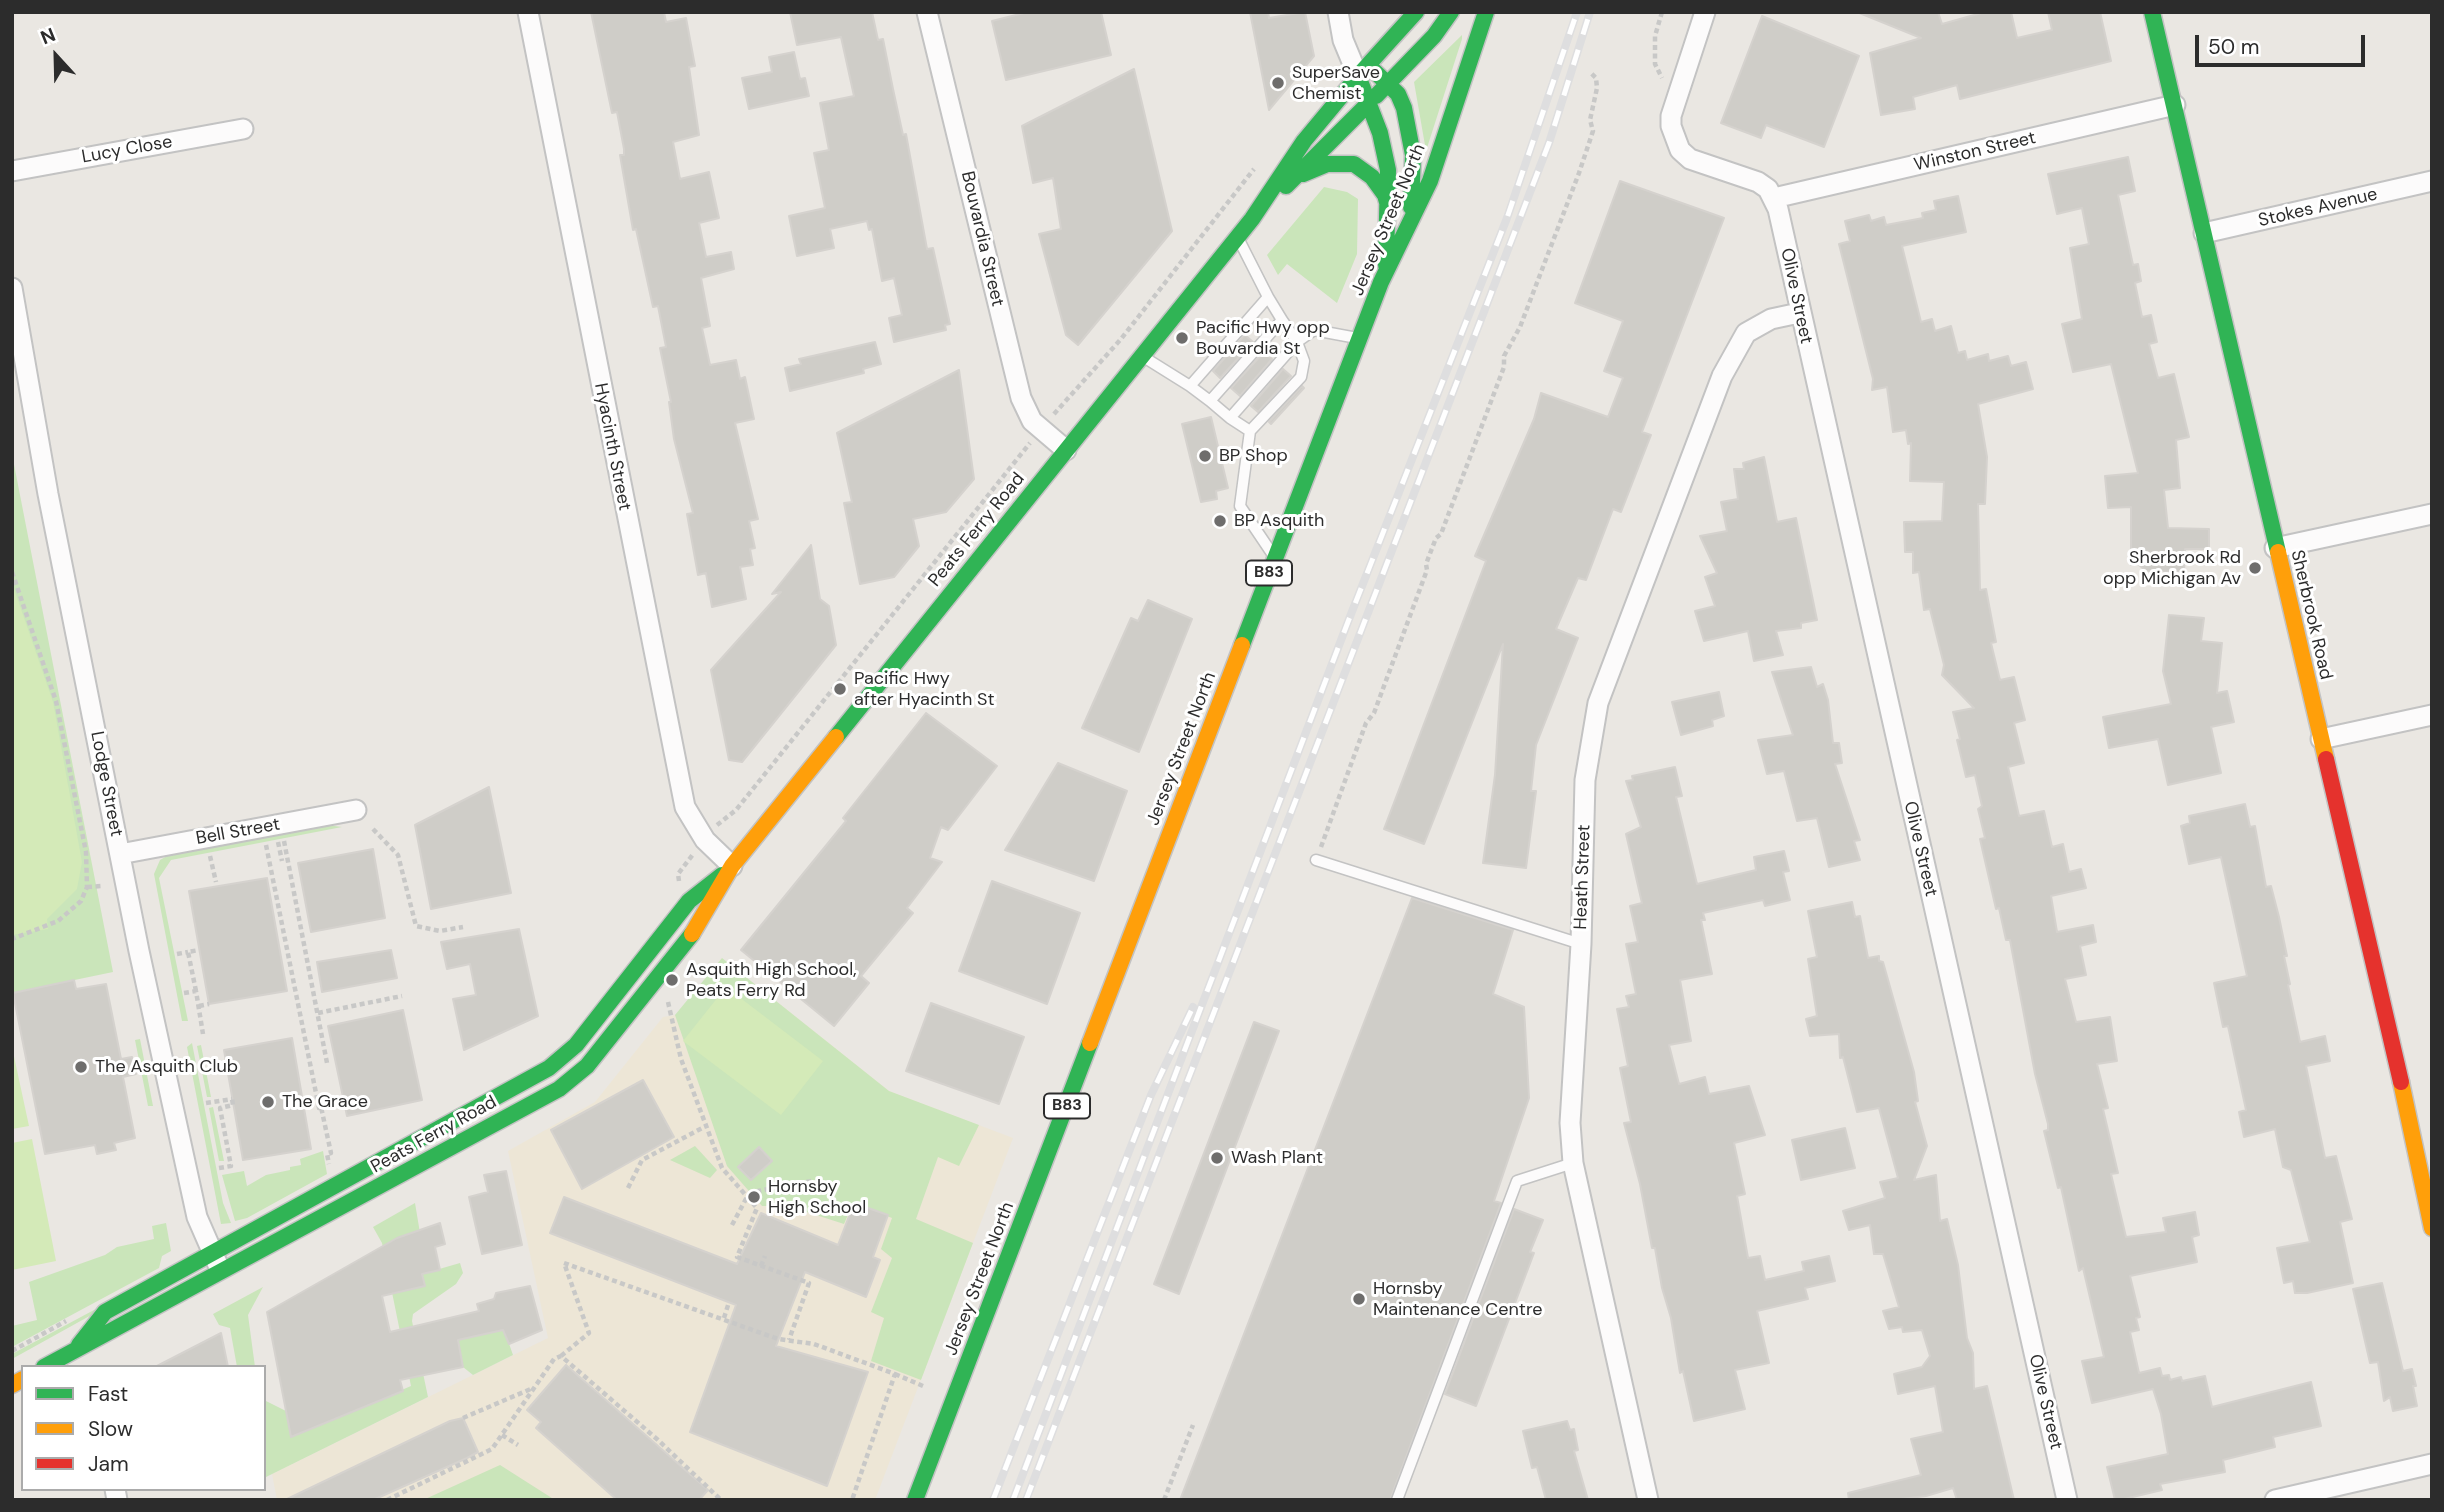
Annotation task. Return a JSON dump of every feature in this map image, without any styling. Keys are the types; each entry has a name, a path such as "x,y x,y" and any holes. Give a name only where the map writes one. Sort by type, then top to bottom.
{"main road":[{"name":"Peats Ferry Road","path":"1252,219 1304,141 1416,12"},
{"name":"Peats Ferry Road","path":"48,1365 534,1103 576,1077 600,1052 700,923 732,866 1237,236 1434,36 1451,12"},
{"name":"Jersey Street North","path":"915,1500 1381,282 1405,238 1430,181 1486,12"},
{"name":"Sherbrook Road","path":"2152,12 2432,1228"},
{"name":"B83","path":"1363,71 1389,83 1404,108 1412,146 1411,209 1405,238"},
{"name":"B83","path":"1363,71 1368,104 1385,157 1389,210 1386,264 1381,282"},
{"path":"1287,186 1321,165 1354,164 1372,177 1385,195 1389,210"},
{"name":"Peats Ferry Road","path":"76,1349 106,1312 549,1068 576,1045 689,901 732,866"}],"street":[{"name":"Hyacinth Street","path":"528,12 685,807 705,840 732,866"},
{"name":"Bouvardia Street","path":"927,12 1021,398 1032,421 1066,450"},
{"path":"1338,12 1349,52 1363,71"},
{"path":"1705,12 1671,116 1674,138 1680,150 1690,159 1758,182 1774,198"},
{"name":"Winston Street","path":"1774,198 2175,105"},
{"name":"Lucy Close","path":"12,171 243,129"},
{"name":"Stokes Avenue","path":"2204,233 2432,181"},
{"name":"Olive Street","path":"1774,198 2067,1500"},
{"name":"Lodge Street","path":"12,288 48,494 120,854 197,1217 222,1273"},
{"name":"Heath Street","path":"1648,1500 1573,1163 1570,1123 1581,944 1585,780 1598,703 1722,376 1737,345 1758,324 1799,313"},
{"path":"2275,548 2432,514"},
{"path":"2320,739 2432,715"},
{"name":"Bell Street","path":"120,854 356,810"},
{"path":"76,1349 85,1365"},
{"path":"2275,1500 2432,1464"}],"lane":[{"path":"1237,236 1268,298 1297,342 1304,361 1301,377 1250,431 1240,506 1275,558"},
{"path":"1190,386 1268,298"},
{"path":"1210,401 1282,320"},
{"path":"1230,418 1297,342 1314,330 1361,338"},
{"path":"1142,356 1190,386 1250,431"},
{"path":"1316,860 1581,944"},
{"path":"1397,1500 1517,1181 1573,1163"}],"path":[{"path":"1662,12 1655,36 1655,64 1662,78"},
{"path":"1316,860 1427,570 1426,564 1436,538 1441,534 1504,367 1504,356 1520,327 1579,173 1593,131 1590,120 1597,88 1596,78 1591,74"},
{"path":"1063,404 1121,339 1263,158"},
{"path":"720,822 736,810 1022,453"},
{"path":"12,572 44,659 56,701 86,852 87,887 80,901 58,921 12,939"},
{"path":"373,829 398,855 416,926 440,931 463,927"},
{"path":"282,861 281,841 327,1063"},
{"path":"266,844 319,1108 331,1153 327,1154 331,1173"},
{"path":"210,855 216,882"},
{"path":"679,891 678,874 688,859"},
{"path":"87,887 102,886"},
{"path":"177,954 199,950"},
{"path":"188,952 203,1034"},
{"path":"184,993 196,991"},
{"path":"318,1013 402,996"},
{"path":"667,998 681,1059 722,1168 757,1208 737,1257 809,1283 788,1340"},
{"path":"199,1006 209,1004"},
{"path":"206,1103 232,1099 233,1105 220,1108 231,1166 219,1168"},
{"path":"628,1188 642,1160 706,1126"},
{"path":"732,1225 747,1196 758,1191 812,1181"},
{"path":"761,1266 765,1256"},
{"path":"742,1266 747,1261"},
{"path":"387,1500 492,1450 554,1359 589,1333 564,1262 788,1340 814,1344 923,1386"},
{"path":"724,1318 729,1302"},
{"path":"12,1351 75,1316"},
{"path":"561,1356 658,1440 721,1500"},
{"path":"852,1500 895,1374"},
{"path":"463,1418 535,1387"},
{"path":"1164,1500 1193,1425"},
{"path":"502,1435 518,1445"}],"shaded area":[{"name":"Hornsby High School","path":"722,958 889,1091 1013,1138 875,1500 277,1500 272,1474 548,1338 508,1151 595,1102 663,1017 676,1015"}],"green space":[{"path":"1462,35 1462,39 1426,151 1414,82"},
{"path":"1324,187 1347,192 1358,199 1357,254 1337,303 1287,264 1278,275 1267,255"},
{"path":"12,454 113,972 12,993"},
{"path":"12,583 53,702 82,862 77,889 47,919 48,929 12,935"},
{"path":"327,825 342,827 171,860 159,878 188,1021 182,1021 154,874 160,860 167,856"},
{"path":"722,958 889,1091 979,1125 959,1166 938,1157 916,1219 973,1243 921,1380 871,1361 884,1318 871,1312 892,1258 881,1249 892,1218 853,1203 844,1224 788,1206 762,1206 727,1166 675,1015"},
{"path":"726,987 823,1061 781,1115 683,1041"},
{"path":"140,1039 153,1106 148,1106 135,1040"},
{"path":"192,1043 223,1203 231,1223 221,1224 187,1047"},
{"path":"201,1045 211,1097 207,1097 197,1046"},
{"path":"12,1047 29,1126 12,1129"},
{"path":"213,1107 224,1161 219,1161 209,1108"},
{"path":"32,1139 56,1261 12,1270 12,1143"},
{"path":"695,1146 717,1170 710,1178 670,1160"},
{"path":"323,1151 327,1174 247,1218 235,1221 222,1175 244,1171 247,1186 266,1175 301,1165 300,1159"},
{"path":"415,1203 420,1233 397,1238 409,1290 425,1286 422,1274 460,1263 463,1273 456,1284 413,1314 412,1321 428,1397 266,1477 266,1401 286,1411 291,1437 411,1386 382,1243 373,1227"},
{"path":"166,1223 171,1251 162,1256 159,1268 12,1347 12,1326 37,1320 29,1282 105,1255 117,1247 154,1239 152,1226"},
{"path":"263,1287 248,1315 255,1365 237,1365 230,1328 219,1325 213,1314"},
{"path":"120,1296 122,1298 12,1359 12,1354"},
{"path":"500,1318 513,1355 473,1375 463,1367 458,1340"},
{"path":"500,1465 555,1500 423,1500"}],"building":[{"path":"591,12 664,12 666,22 686,18 695,66 689,67 699,135 673,142 680,179 709,172 719,218 699,223 706,257 731,252 734,269 701,278 710,326 702,328 710,365 736,360 740,379 745,377 754,419 735,423 758,519 749,521 755,548 750,549 753,565 740,567 746,599 712,607 706,573 698,575 687,514 693,513 674,439 671,402 660,348 666,347 658,306 653,307 636,229 633,230 620,155 624,155 624,149 617,112 612,113"},
{"path":"790,12 872,12 878,40 883,39 903,135 906,134 927,249 933,248 950,324 945,325 946,330 894,342 889,318 902,315 894,278 882,281 872,229 869,230 867,221 830,229 834,248 797,256 789,216 825,208 814,153 829,150 820,103 854,96 841,37 797,45"},
{"path":"1028,12 1101,12 1111,55 1006,80 992,21"},
{"name":"SuperSave Chemist","path":"1250,12 1268,12 1269,18 1305,12 1314,56 1269,110"},
{"path":"1857,12 1938,12 1942,24 1985,12 2011,12 2017,38 2052,30 2048,12 2100,12 2111,61 1960,99 1957,85 1913,97 1915,109 1881,115 1870,53 1921,38"},
{"path":"1762,16 1859,56 1824,147 1766,125 1761,138 1721,123"},
{"path":"794,52 800,79 805,78 809,96 749,109 742,78 772,72 769,57"},
{"path":"1134,69 1172,231 1078,345 1066,335 1039,234 1061,229 1053,178 1033,183 1022,126"},
{"path":"2128,157 2135,191 2118,195 2133,265 2138,264 2141,281 2135,283 2142,317 2151,315 2157,342 2149,344 2158,378 2174,374 2189,437 2176,440 2180,488 2164,490 2168,528 2209,529 2209,549 2185,549 2184,572 2146,571 2139,565 2131,565 2131,507 2108,508 2105,476 2138,473 2111,364 2073,372 2062,324 2082,319 2070,248 2089,244 2082,208 2057,214 2048,174"},
{"path":"1620,181 1724,218 1642,432 1651,435 1621,512 1613,509 1586,580 1578,578 1556,629 1578,638 1536,745 1531,791 1536,791 1526,868 1483,863 1495,775 1503,644 1424,844 1384,829 1486,561 1475,556 1534,419 1541,393 1608,417 1623,378 1604,371 1623,321 1575,303"},
{"path":"1958,196 1966,232 1902,246 1921,322 1932,319 1935,331 1951,326 1958,353 1965,351 1967,360 1988,354 1989,361 2008,356 2011,366 2026,362 2033,389 1978,404 1987,457 1985,504 1978,504 1980,590 1986,589 1996,642 1991,643 2000,680 2014,677 2025,720 2014,723 2024,763 2008,767 2019,816 2044,811 2052,847 2063,844 2069,872 2081,869 2086,888 2051,896 2057,932 2093,925 2096,942 2080,946 2086,975 2065,979 2076,1022 2110,1017 2117,1061 2097,1064 2108,1108 2103,1109 2118,1173 2111,1174 2126,1237 2166,1232 2163,1218 2195,1212 2199,1235 2192,1237 2197,1262 2130,1276 2140,1317 2136,1318 2139,1330 2130,1332 2139,1373 2160,1368 2162,1376 2169,1375 2170,1380 2181,1377 2182,1381 2205,1376 2212,1407 2311,1382 2321,1426 2273,1437 2275,1447 2223,1460 2225,1472 2160,1484 2162,1490 2120,1500 2115,1500 2107,1467 2168,1454 2161,1414 2153,1389 2092,1403 2082,1361 2104,1357 2083,1268 2079,1271 2061,1187 2058,1188 2044,1131 2048,1130 2048,1124 2035,1074 2010,940 2006,940 1999,908 1996,909 1980,839 1985,838 1978,809 1982,806 1975,775 1966,777 1957,740 1960,739 1953,712 1974,708 1942,675 1944,665 1930,609 1924,610 1919,572 1913,573 1913,552 1905,552 1904,522 1942,521 1944,482 1910,481 1911,443 1908,444 1906,430 1893,432 1887,387 1872,390 1873,379 1839,244 1850,241 1845,221 1869,215 1871,221 1884,217 1886,225 1923,218 1922,213 1936,210 1934,201"},
{"path":"1245,335 1253,342 1220,378 1213,371"},
{"path":"875,342 881,364 863,369 864,373 790,391 785,368 801,364 799,359"},
{"path":"1264,352 1272,359 1240,396 1231,388"},
{"path":"1283,369 1291,376 1258,412 1251,406"},
{"path":"959,370 974,479 946,512 913,519 919,546 894,577 860,584 844,503 852,502 837,433"},
{"path":"1302,386 1304,388 1271,424 1269,422"},
{"name":"BP Shop","path":"1211,417 1228,488 1216,491 1217,499 1201,502 1182,424"},
{"path":"1764,457 1777,522 1796,518 1817,620 1801,623 1801,628 1776,631 1783,655 1754,661 1748,631 1704,641 1695,611 1715,606 1705,577 1717,573 1700,536 1727,531 1721,502 1738,499 1734,469 1744,469 1743,463"},
{"path":"811,545 820,599 829,606 836,645 742,762 729,760 711,670 781,592 772,594"},
{"path":"1148,600 1192,619 1139,752 1082,728 1131,618 1138,621"},
{"path":"2169,615 2204,618 2201,641 2222,643 2217,693 2227,691 2234,722 2211,727 2221,773 2168,785 2158,739 2109,748 2103,717 2171,704 2163,671"},
{"path":"1811,667 1817,687 1823,684 1828,700 1833,743 1839,743 1842,763 1835,764 1860,840 1854,841 1860,860 1829,867 1817,818 1797,821 1784,771 1767,774 1758,740 1793,735 1772,672"},
{"path":"1719,692 1724,716 1712,720 1713,726 1681,735 1672,702"},
{"path":"926,713 997,766 948,830 941,827 930,858 942,862 907,908 913,913 861,976 869,983 834,1026 741,950 846,821 843,818"},
{"path":"1058,763 1127,791 1094,881 1005,850"},
{"path":"1675,767 1682,796 1676,797 1697,884 1756,870 1754,857 1784,851 1789,871 1783,872 1790,900 1765,906 1763,900 1703,913 1705,920 1701,920 1712,974 1680,980 1691,1041 1669,1045 1679,1084 1705,1077 1709,1094 1749,1086 1765,1135 1734,1143 1745,1194 1737,1196 1748,1258 1760,1256 1765,1280 1804,1271 1802,1262 1829,1256 1835,1281 1805,1288 1808,1299 1757,1311 1769,1363 1735,1370 1745,1409 1694,1421 1683,1371 1680,1373 1671,1318 1624,1123 1631,1122 1620,1068 1628,1066 1617,1009 1629,1007 1626,996 1636,994 1626,944 1638,942 1630,906 1642,903 1626,834 1641,827 1626,781 1633,780 1632,776"},
{"path":"489,787 511,893 431,909 415,825"},
{"path":"2245,804 2250,827 2255,826 2266,887 2271,886 2279,917 2287,956 2284,956 2290,984 2288,985 2300,1042 2325,1036 2330,1061 2306,1066 2325,1158 2336,1156 2352,1219 2340,1222 2353,1283 2307,1293 2295,1293 2293,1281 2284,1283 2277,1248 2310,1242 2291,1170 2283,1167 2275,1129 2244,1137 2239,1112 2246,1110 2228,1026 2223,1027 2214,983 2247,976 2221,857 2189,864 2181,826 2190,823 2189,816"},
{"path":"373,849 385,918 311,932 298,863"},
{"path":"267,878 287,991 209,1004 189,891"},
{"path":"992,881 1080,913 1047,1004 959,971"},
{"name":"Hornsby Maintenance Centre","path":"1412,898 1513,930 1493,994 1524,1007 1529,1098 1494,1201 1501,1203 1390,1500 1180,1500"},
{"path":"1852,902 1855,917 1860,916 1868,958 1879,956 1879,961 1883,962 1914,1072 1918,1101 1915,1102 1927,1146 1914,1180 1936,1175 1940,1221 1947,1219 1958,1265 1967,1338 1973,1353 1974,1389 1987,1386 2014,1500 1957,1500 1953,1488 1926,1496 1893,1500 1849,1500 1848,1493 1921,1475 1911,1439 1943,1432 1935,1386 1898,1394 1894,1374 1922,1367 1930,1356 1922,1330 1903,1332 1902,1327 1889,1329 1883,1311 1899,1307 1883,1254 1874,1254 1870,1225 1849,1230 1843,1211 1885,1198 1880,1182 1898,1178 1879,1108 1857,1112 1843,1057 1840,1058 1839,1034 1810,1036 1806,1019 1817,1016 1808,959 1817,957 1808,911"},
{"path":"519,929 538,1016 464,1050 453,999 476,995 470,964 447,969 441,942"},
{"path":"391,950 397,978 322,992 317,962"},
{"name":"The Asquith Club","path":"74,980 76,989 106,984 121,1059 132,1057 136,1074 123,1077 135,1138 114,1143 116,1150 97,1154 95,1145 45,1154 13,993"},
{"path":"931,1003 1024,1037 999,1104 906,1071"},
{"path":"403,1010 422,1100 347,1116 328,1026"},
{"name":"Wash Plant","path":"1254,1022 1279,1031 1179,1294 1154,1284"},
{"name":"The Grace","path":"292,1038 311,1149 243,1160 224,1050"},
{"path":"643,1080 674,1137 582,1189 551,1130"},
{"path":"1845,1128 1855,1168 1801,1180 1792,1140"},
{"path":"759,1147 772,1161 751,1180 738,1167"},
{"path":"506,1171 522,1245 482,1254 469,1197 488,1192 484,1175"},
{"path":"564,1197 737,1264 761,1213 838,1245 854,1203 888,1215 873,1257 880,1260 866,1297 805,1272 776,1346 868,1372 827,1486 690,1432 736,1305 550,1233"},
{"path":"1514,1209 1543,1220 1530,1252 1534,1253 1476,1406 1445,1394"},
{"path":"440,1223 445,1244 435,1247 440,1270 422,1274 425,1286 382,1296 390,1332 479,1311 477,1304 494,1299 496,1293 530,1286 542,1330 509,1344 503,1330 458,1340 463,1367 400,1380 403,1391 291,1437 267,1312 397,1238"},
{"path":"2382,1283 2403,1371 2412,1369 2416,1386 2413,1386 2417,1406 2393,1411 2390,1397 2384,1401 2378,1362 2370,1363 2353,1289"},
{"path":"221,1333 228,1365 159,1365"},
{"path":"566,1365 708,1490 699,1500 617,1500 536,1428 541,1422 527,1410"},
{"path":"463,1418 478,1452 467,1458 373,1500 285,1500 450,1421"},
{"path":"1567,1421 1570,1430 1574,1429 1578,1450 1574,1451 1588,1500 1546,1500 1537,1467 1532,1468 1523,1431"}],"railway":[{"path":"1013,1500 1351,614 1507,218 1577,12"},
{"path":"1026,1500 1549,143 1590,12"},
{"path":"993,1500 1151,1095 1193,1007"}],"traffic: fast":[{"path":"1386,265 1388,170 1380,133 1358,76 1416,12"},
{"path":"1376,96 1434,36 1451,12"},
{"path":"1242,645 1381,282 1430,181 1486,12"},
{"path":"2152,12 2278,552"},
{"path":"1368,65 1398,94 1404,108 1413,155 1411,207"},
{"path":"836,737 1252,219 1304,141 1358,76"},
{"path":"1286,186 1368,104"},
{"path":"1303,174 1327,164 1354,164 1372,177 1385,195 1389,209"},
{"path":"79,1345 105,1312 549,1068 576,1045 689,901 722,875"},
{"path":"48,1365 559,1089 587,1066 692,934"},
{"path":"915,1500 1090,1043"}],"traffic: slow":[{"path":"2278,552 2326,759"},
{"path":"1090,1043 1242,645"},
{"path":"692,934 732,866 836,737"},
{"path":"2401,1082 2432,1228"},
{"path":"12,1385 21,1380"}],"traffic: jam":[{"path":"2326,759 2401,1082"}],"place":[{"name":"SuperSave Chemist","path":"1278,83"},
{"name":"Pacific Hwy opp Bouvardia St","path":"1182,338"},
{"name":"BP Shop","path":"1205,456"},
{"name":"BP Asquith","path":"1220,521"},
{"name":"Sherbrook Rd opp Michigan Av","path":"2255,568"},
{"name":"Pacific Hwy after Hyacinth St","path":"840,689"},
{"name":"Asquith High School, Peats Ferry Rd","path":"672,980"},
{"name":"The Asquith Club","path":"81,1067"},
{"name":"The Grace","path":"268,1102"},
{"name":"Wash Plant","path":"1217,1158"},
{"name":"Hornsby High School","path":"754,1197"},
{"name":"Hornsby Maintenance Centre","path":"1359,1299"}]}
